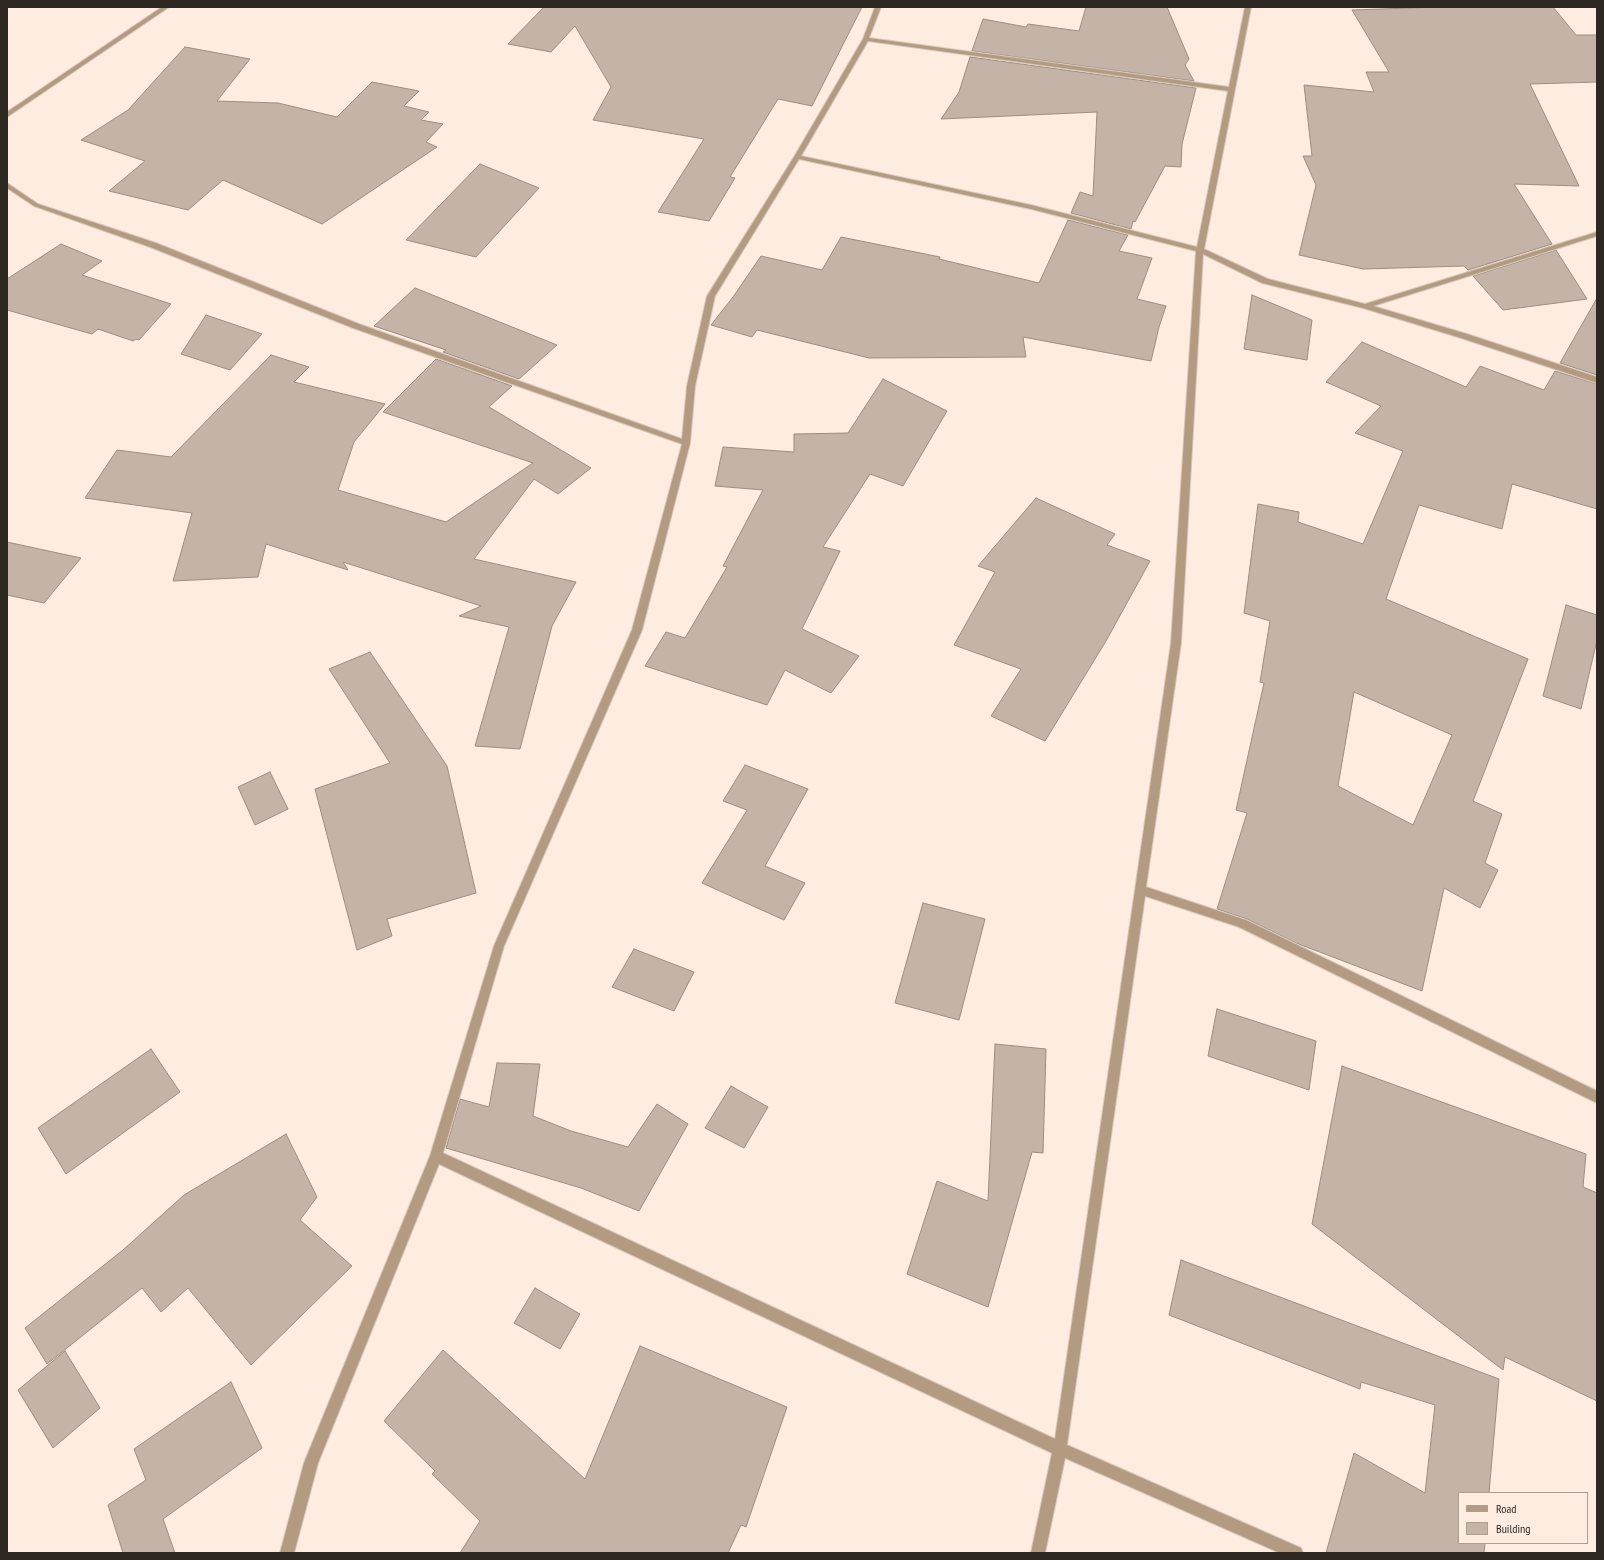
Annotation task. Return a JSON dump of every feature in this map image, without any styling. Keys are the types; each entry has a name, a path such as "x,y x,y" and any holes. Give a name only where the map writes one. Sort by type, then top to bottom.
{"street":[{"path":"7,115 166,7"},
{"path":"287,1553 311,1463 436,1156 499,946 637,630 686,443 691,386 711,296 798,157 866,39 878,7"},
{"path":"1038,1553 1060,1449 1176,643 1200,250 1248,7"},
{"path":"866,39 1231,89"},
{"path":"798,157 1031,207 1200,250 1265,281 1365,306 1464,336 1597,380"},
{"path":"7,185 36,205 154,245 356,326 686,443"},
{"path":"1365,306 1597,234"},
{"path":"1140,890 1242,923 1597,1097"},
{"path":"436,1156 1060,1449 1296,1553"}],"building":[{"path":"544,7 862,7 812,106 778,99 730,177 735,178 709,221 658,212 704,139 593,120 611,87 575,26 551,52 508,44"},
{"path":"1086,7 1167,7 1189,59 1185,65 1194,81 972,51 983,19 1026,27 1028,24 1079,31"},
{"path":"1440,7 1553,7 1576,35 1597,35 1597,82 1530,84 1579,186 1514,184 1552,244 1468,270 1464,266 1363,269 1299,255 1316,185 1303,156 1312,156 1304,85 1374,92 1366,72 1389,72 1352,10"},
{"path":"185,47 250,59 217,101 278,103 337,117 372,82 419,91 404,106 429,112 421,120 443,124 426,142 437,147 322,224 223,180 188,210 109,191 145,161 81,140 128,110"},
{"path":"970,57 1196,88 1182,144 1181,167 1165,166 1135,222 1133,221 1131,229 1071,213 1080,192 1093,196 1097,112 941,119 959,92"},
{"path":"480,164 539,188 476,257 406,240"},
{"path":"1068,220 1128,235 1119,251 1152,258 1137,299 1166,306 1159,327 1151,361 1023,337 1026,357 869,358 757,330 752,337 711,325 733,297 761,256 822,270 841,237 940,257 939,259 1039,283"},
{"path":"61,244 102,261 82,275 171,304 139,340 136,339 133,341 98,329 92,334 7,310 7,279"},
{"path":"1556,250 1587,299 1503,310 1473,276"},
{"path":"415,288 557,345 519,379 443,352 446,350 374,326"},
{"path":"1252,295 1312,320 1307,360 1244,349"},
{"path":"1597,298 1597,375 1560,363"},
{"path":"206,315 262,334 230,370 181,354"},
{"path":"1362,342 1466,387 1480,366 1544,390 1555,371 1597,384 1597,509 1512,484 1502,529 1419,505 1386,599 1528,659 1473,801 1502,814 1485,863 1498,870 1480,908 1444,888 1422,991 1296,943 1247,919 1217,909 1247,813 1236,810 1264,683 1260,682 1270,621 1244,613 1258,504 1299,512 1298,522 1363,544 1403,451 1355,433 1381,406 1326,382","holes":["1354,692 1452,735 1413,825 1338,786"]},
{"path":"271,355 309,367 294,382 385,404 354,442 338,490 446,522 533,463 383,412 436,359 512,386 489,407 591,468 558,494 534,479 474,559 576,582 552,626 520,749 475,746 509,627 459,616 481,606 343,562 348,570 266,544 258,577 173,581 192,513 85,498 117,450 171,457"},
{"path":"883,379 947,411 903,486 870,474 823,547 840,551 802,629 859,656 831,693 785,670 767,705 645,666 666,632 685,638 727,567 723,566 763,490 715,486 723,447 794,452 794,434 848,433"},
{"path":"1036,498 1115,534 1107,545 1150,561 1106,641 1045,741 991,716 1021,669 954,645 995,572 978,566"},
{"path":"7,542 81,558 44,603 7,595"},
{"path":"1566,605 1597,615 1597,640 1581,709 1543,696"},
{"path":"370,652 447,766 476,893 387,919 392,936 357,950 315,789 390,763 329,669"},
{"path":"745,765 808,789 765,866 805,883 784,920 702,883 747,810 723,801"},
{"path":"270,772 288,809 255,825 238,787"},
{"path":"923,903 985,919 959,1020 895,1003"},
{"path":"634,949 694,972 674,1011 612,987"},
{"path":"1217,1009 1316,1041 1309,1090 1208,1056"},
{"path":"995,1044 1046,1049 1043,1153 1032,1152 988,1307 907,1274 937,1181 988,1201"},
{"path":"151,1049 180,1092 66,1174 38,1128"},
{"path":"497,1063 540,1064 533,1116 571,1131 628,1147 657,1104 688,1124 639,1211 581,1188 446,1148 460,1099 489,1107"},
{"path":"1342,1066 1586,1154 1583,1187 1597,1193 1597,1401 1505,1357 1503,1370 1312,1224"},
{"path":"731,1086 768,1107 744,1148 705,1128"},
{"path":"286,1134 317,1197 300,1220 352,1266 251,1365 188,1288 161,1312 142,1288 47,1364 25,1328 123,1250 184,1195"},
{"path":"1181,1260 1499,1379 1489,1492 1458,1492 1458,1544 1485,1544 1484,1553 1326,1553 1354,1453 1425,1493 1435,1405 1361,1382 1360,1389 1169,1315"},
{"path":"535,1288 580,1314 560,1349 514,1323"},
{"path":"640,1346 787,1407 746,1527 741,1525 728,1553 460,1553 480,1521 432,1474 435,1471 384,1421 443,1350 585,1479"},
{"path":"65,1351 100,1408 53,1448 18,1390"},
{"path":"231,1382 262,1448 163,1519 175,1553 123,1553 108,1505 146,1480 134,1449"}]}
